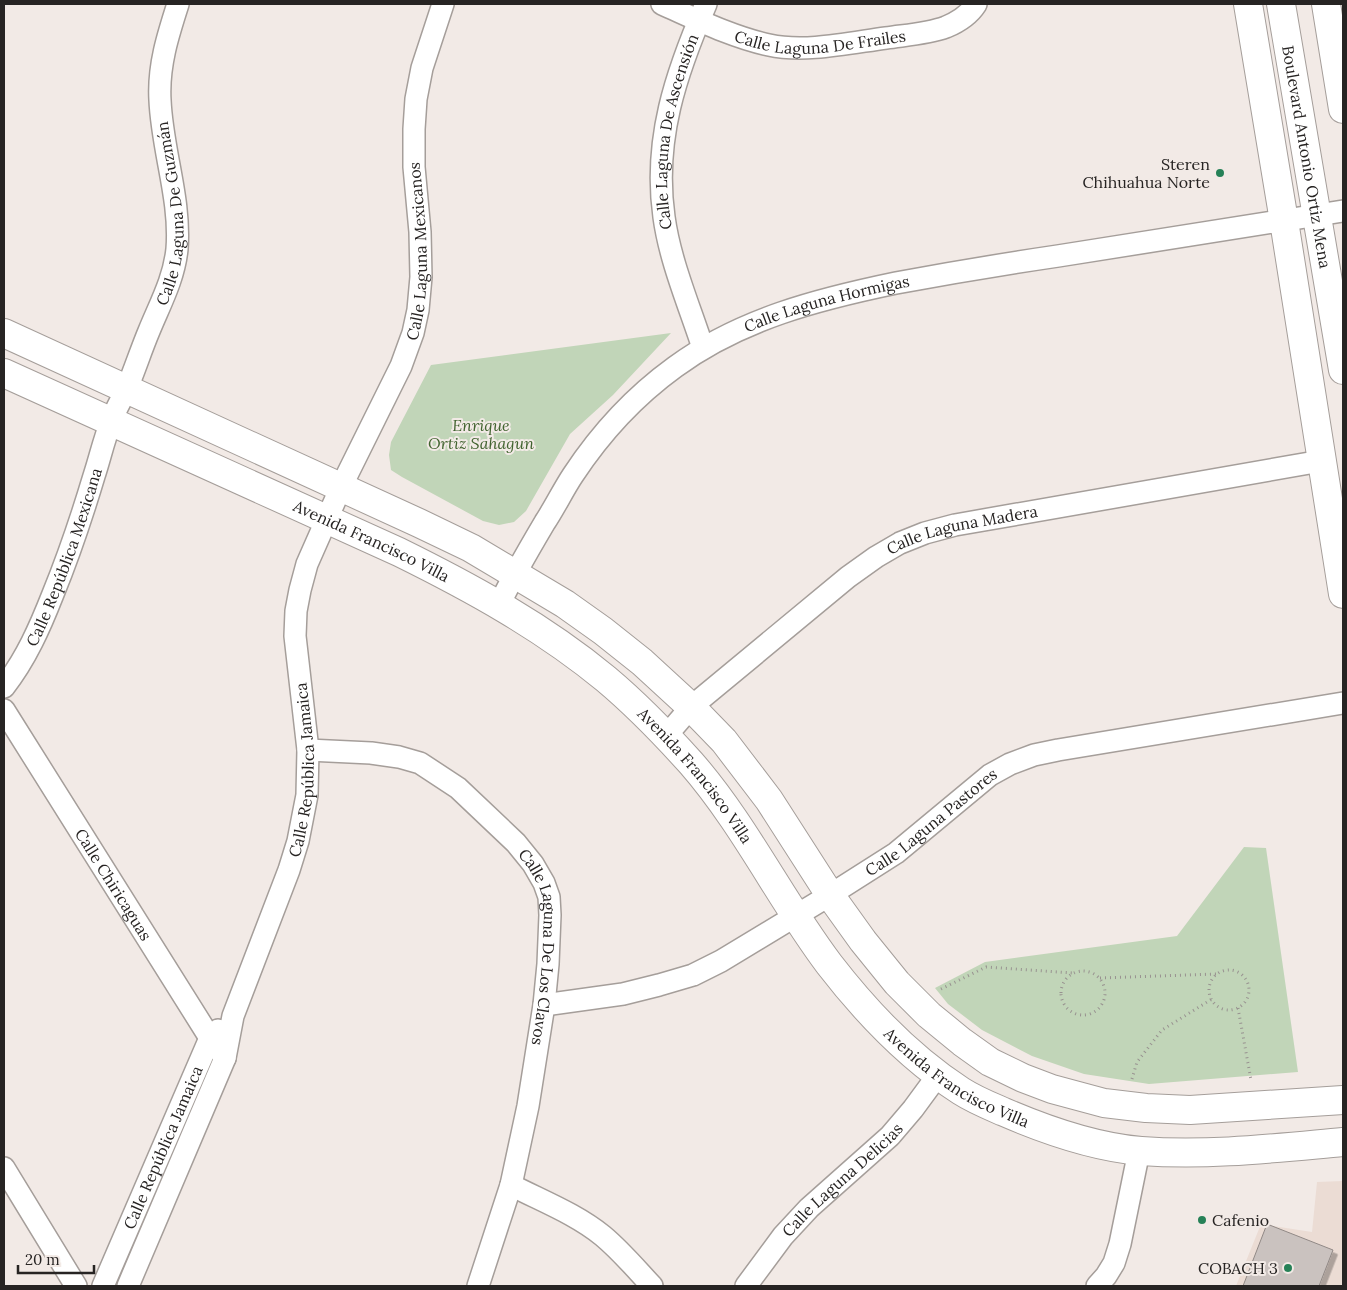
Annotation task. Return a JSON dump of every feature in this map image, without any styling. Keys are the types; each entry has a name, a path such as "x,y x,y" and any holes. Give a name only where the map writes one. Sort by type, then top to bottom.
{"main road":[{"path":"1248,4 1343,594"},
{"name":"Boulevard Antonio Ortiz Mena","path":"1281,4 1330,213 1343,370"},
{"path":"1326,4 1343,109"},
{"name":"Avenida Francisco Villa","path":"4,333 471,548 565,604 604,631 642,662 691,707 724,741 770,800 830,895 897,983 935,1020 990,1062 1052,1089 1104,1103 1146,1108 1190,1110 1343,1100"},
{"name":"Avenida Francisco Villa","path":"4,373 441,572 499,604 560,644 606,679 638,707 692,764 750,842 796,916 828,963 852,993 891,1035 938,1075 964,1093 1021,1120 1069,1137 1096,1144 1138,1150 1182,1153 1213,1152 1343,1142"}],"street":[{"name":"Calle Laguna De Guzmán","path":"111,421 127,389 164,298 173,272 177,250 175,198 162,126 160,99 161,70 167,36 178,4"},
{"name":"Calle Laguna Mexicanos","path":"326,519 401,366 413,333 418,310 421,268 414,167 416,99 422,68 443,4"},
{"name":"Calle Laguna De Frailes","path":"662,4 702,12 755,42 771,46 803,48 927,32 945,27 963,18 976,4"},
{"name":"Calle Laguna De Ascensión","path":"702,12 678,72 669,109 661,149 661,187 664,217 671,251 702,348"},
{"name":"Calle Laguna Hormigas","path":"499,604 574,475 620,415 673,368 702,348 740,330 783,311 861,290 948,273 1330,213"},
{"name":"Calle República Mexicana","path":"4,687 29,649 42,624 67,561 111,421"},
{"name":"Calle Laguna Madera","path":"666,736 691,707 848,577 900,543 925,533 964,523 1321,461"},
{"name":"Calle República Jamaica","path":"128,1286 225,1058 233,1016 289,870 298,841 307,795 308,750 295,636 296,611 307,564 326,519"},
{"name":"Calle Laguna Pastores","path":"544,1005 623,994 693,974 721,962 896,853 990,775 1010,764 1058,750 1343,704"},
{"name":"Calle Chiricaguas","path":"4,710 210,1038 225,1058"},
{"name":"Calle Laguna De Los Clavos","path":"308,750 371,753 399,757 420,764 458,788 516,843 533,864 544,883 549,897 548,964 544,1005 528,1106 511,1185 478,1286"},
{"name":"Calle República Jamaica","path":"103,1286 210,1038 233,1016"},
{"name":"Calle Laguna Delicias","path":"746,1286 784,1236 803,1215 847,1173 890,1136 938,1075"},
{"path":"1098,1286 1114,1263 1120,1244 1138,1150"},
{"path":"4,1168 76,1286"},
{"path":"511,1185 582,1222 602,1235 622,1252 652,1286"}],"path":[{"path":"915,1002 986,967 1073,973"},
{"path":"1086,970 1094,973 1104,984 1106,991 1105,999 1102,1005 1090,1014 1082,1015 1075,1013 1064,1004 1062,997 1063,983 1073,973 1086,970"},
{"path":"1100,978 1217,974 1229,970 1235,971 1246,979 1248,985 1249,992 1244,1004 1231,1010 1219,1007 1214,1003 1209,991 1212,979 1217,974"},
{"path":"1123,1105 1137,1062 1162,1030 1212,999"},
{"path":"1238,1008 1255,1106"}],"shaded area":[{"path":"1343,1181 1343,1286 1236,1286 1261,1224 1312,1232 1317,1182"}],"green space":[{"name":"Enrique Ortiz Sahagun","path":"671,333 613,395 570,434 526,511 514,522 499,525 483,521 391,470 389,455 391,442 431,365"},
{"path":"1244,847 1266,848 1298,1072 1149,1084 1084,1074 1032,1056 982,1030 948,1004 935,988 985,962 1177,936"}],"building":[{"name":"COBACH 3","path":"1267,1224 1333,1250 1319,1286 1243,1286"}],"place":[{"name":"Steren Chihuahua Norte","path":"1220,173"},
{"name":"Cafenio","path":"1202,1220"},
{"name":"COBACH 3","path":"1288,1268"}]}
